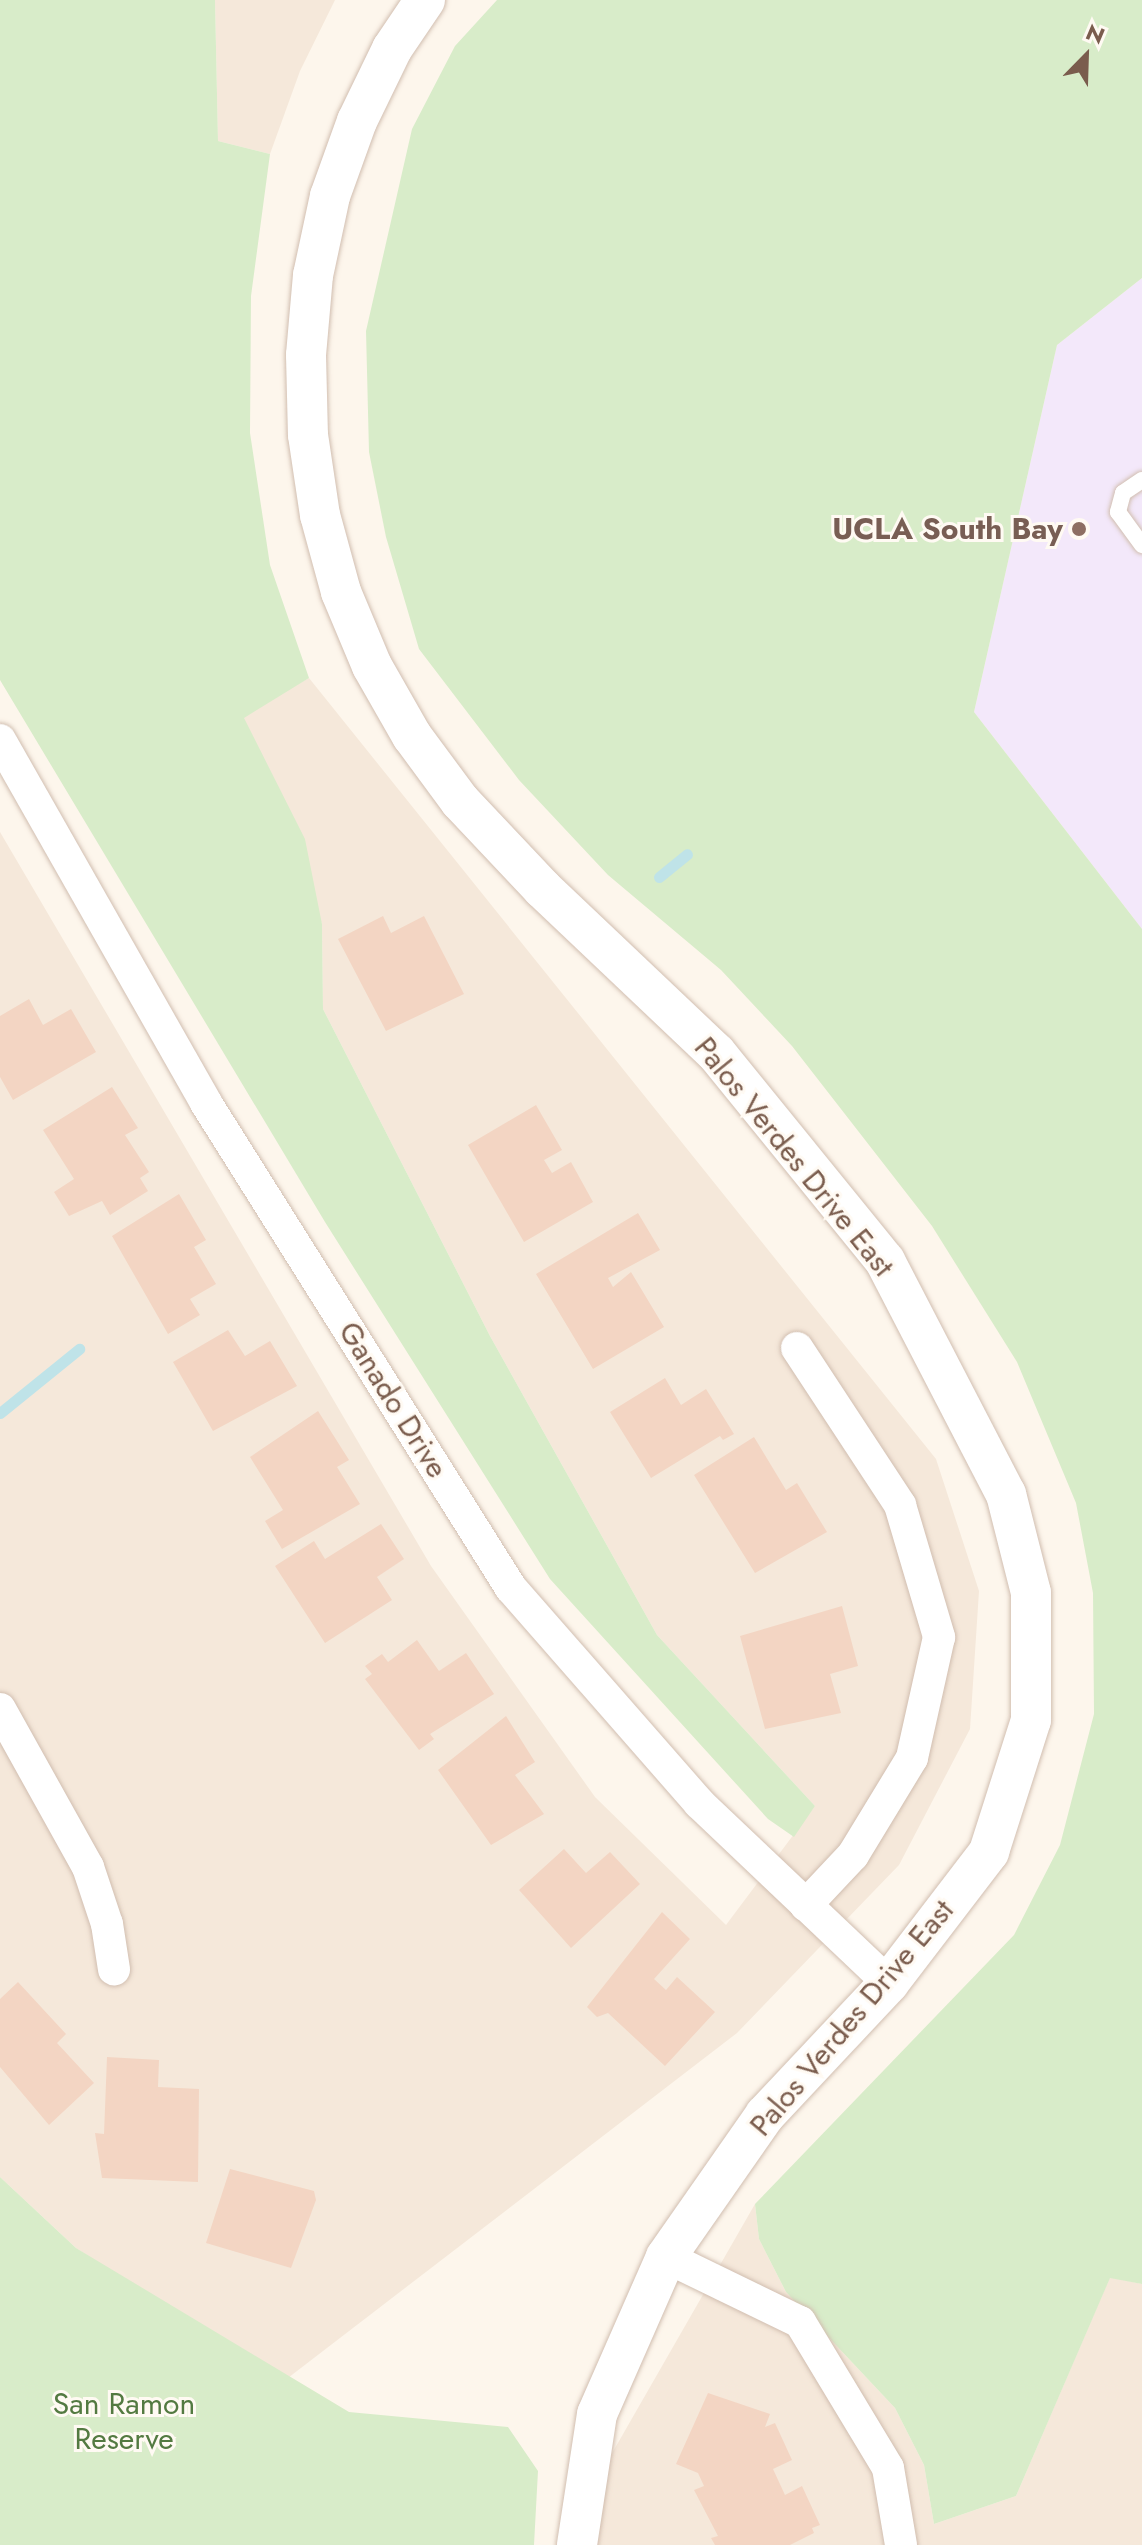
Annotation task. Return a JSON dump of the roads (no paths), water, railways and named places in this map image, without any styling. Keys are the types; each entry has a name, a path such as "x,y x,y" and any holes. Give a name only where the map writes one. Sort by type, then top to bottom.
{"street":[{"name":"Palos Verdes Drive East","path":"425,0 392,49 357,121 330,196 313,275 306,355 308,435 320,515 341,592 392,701 460,801 543,889 716,1053 885,1261 1006,1494 1031,1593 1031,1720 989,1852 889,1983 765,2115 666,2257 597,2414 577,2545"},
{"name":"Ganado Drive","path":"0,740 206,1103 511,1588 699,1803 889,1983"},
{"path":"797,1348 900,1505 939,1637 912,1758 853,1855 806,1905"},
{"path":"0,1709 88,1867 107,1924 114,1969"},
{"path":"666,2257 800,2322 888,2468 901,2545"}],"lane":[{"path":"1142,480 1123,493 1118,512 1142,545"}],"waterway":[{"path":"659,877 687,854"},
{"path":"0,1413 79,1349"}],"place":[{"name":"UCLA South Bay","path":"1079,529"}],"park label":[{"name":"San Ramon Reserve","path":"124,2421"}]}
